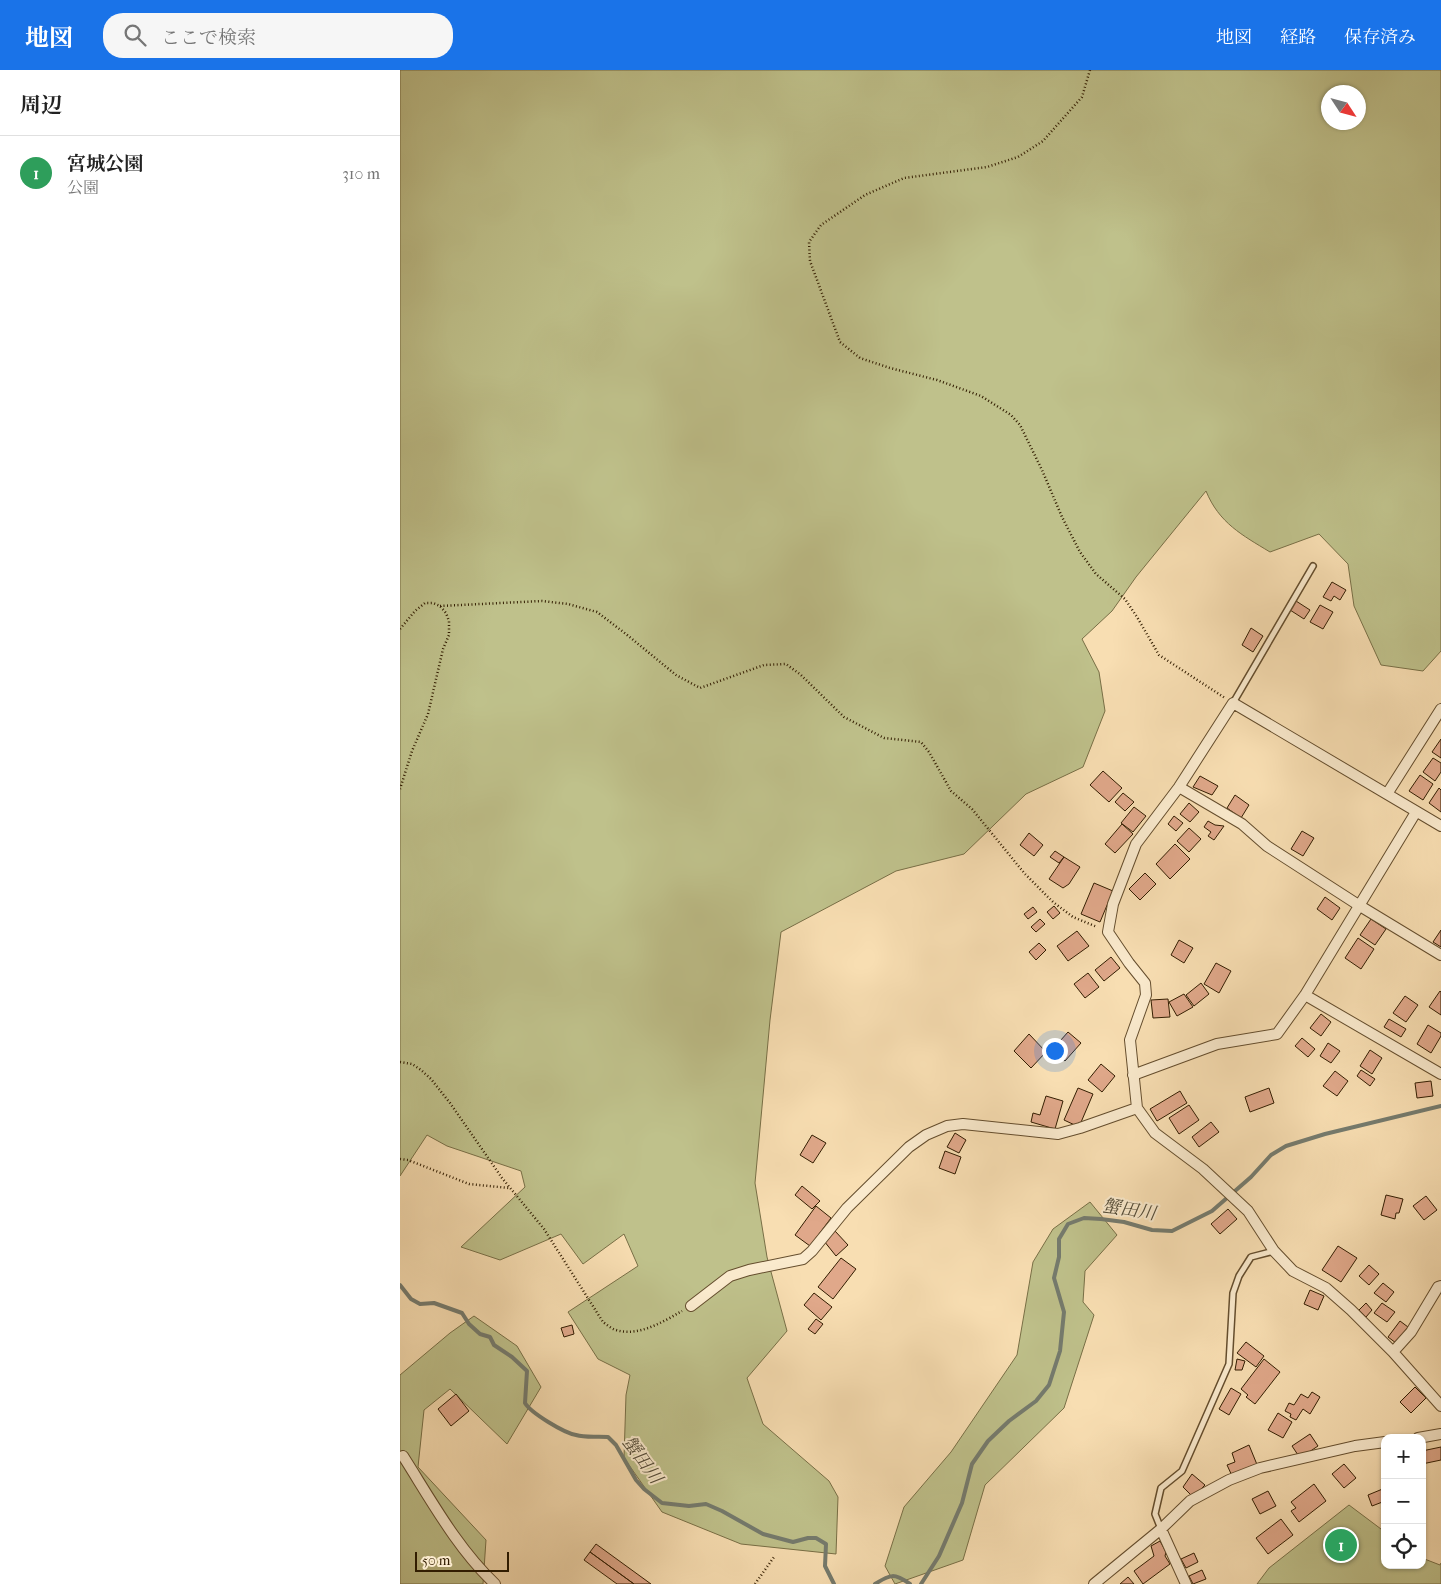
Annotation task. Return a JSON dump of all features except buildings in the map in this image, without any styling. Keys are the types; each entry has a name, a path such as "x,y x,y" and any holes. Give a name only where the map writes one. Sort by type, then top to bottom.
{"street":[{"path":"1441,826 1233,703 1179,788 1136,844 1113,904 1108,932 1145,983 1146,995 1130,1040 1137,1108 1155,1133 1203,1169 1248,1211 1274,1251 1293,1271 1326,1288 1351,1310 1393,1352 1441,1406"},
{"path":"1387,794 1441,709"},
{"path":"1179,788 1242,824 1267,846 1441,956"},
{"path":"1133,1075 1217,1044 1277,1034 1305,994 1416,812"},
{"path":"1305,994 1441,1074"},
{"path":"691,1306 730,1276 749,1270 803,1259 812,1251 847,1208 909,1147 926,1135 946,1126 963,1124 1058,1134 1137,1108"},
{"path":"1393,1352 1411,1332 1441,1286"},
{"path":"1426,1437 1441,1434"},
{"path":"1094,1584 1161,1530 1190,1502 1229,1480 1252,1471 1347,1448 1381,1443"},
{"path":"403,1456 462,1546 495,1584"},
{"path":"1161,1530 1186,1584"}],"lane":[{"path":"1233,703 1313,566"},
{"path":"1161,1530 1155,1514 1160,1488 1182,1471 1230,1364 1233,1293 1239,1276 1251,1257 1274,1251"}],"path":[{"path":"1090,70 1082,97 1043,141 1018,157 987,167 904,178 865,195 821,225 809,242 810,260 840,342 860,358 937,380 981,396 1011,415 1020,424 1062,517 1080,552 1096,574 1125,599 1159,656 1233,703"},
{"path":"400,629 414,611 425,603 433,603 440,606 542,601 568,604 597,612 676,675 700,688 764,665 786,664 801,675 844,717 884,738 921,742 929,752 951,791 972,809 1025,874 1054,902 1073,917 1108,932"},
{"path":"400,788 412,751 428,714 448,634 449,621 446,613 440,606"},
{"path":"400,1062 412,1064 431,1079 450,1103 509,1188 544,1230 603,1322 615,1330 633,1333 664,1321 691,1306"},
{"path":"400,1159 408,1160 469,1184 509,1188"},
{"path":"755,1584 774,1558"}],"green space":[{"path":"400,70 1441,70 1441,651 1423,671 1381,665 1354,606 1348,564 1319,534 1270,552 1232,527 1218,512 1206,491 1136,577 1112,611 1082,639 1099,672 1105,711 1083,767 1026,794 964,854 896,871 781,932 770,1020 755,1183 767,1257 787,1331 747,1378 763,1424 829,1481 838,1497 836,1554 741,1544 662,1512 624,1458 626,1395 630,1375 598,1359 568,1312 638,1266 624,1234 583,1264 561,1234 500,1260 461,1247 525,1187 521,1171 447,1146 427,1135 400,1176"},
{"path":"1090,1202 1117,1235 1085,1271 1083,1302 1094,1315 1064,1408 985,1485 963,1560 895,1584 885,1566 904,1507 951,1452 1017,1355 1033,1262 1053,1229"},
{"path":"474,1316 517,1346 541,1387 507,1444 450,1389 424,1410 418,1467 486,1540 483,1584 400,1584 400,1375 450,1333"},
{"path":"1349,1505 1381,1529 1381,1569 1426,1569 1426,1560 1440,1565 1441,1563 1441,1584 1257,1584 1269,1568"}],"waterway":[{"name":"蟹田川","path":"921,1584 939,1556 962,1503 972,1464 988,1441 1009,1421 1036,1401 1049,1385 1060,1351 1064,1312 1054,1278 1059,1257 1059,1239 1068,1224 1084,1218 1101,1219 1124,1222 1152,1230 1172,1231 1212,1211 1251,1177 1271,1155 1286,1146 1325,1134 1441,1106"},
{"name":"蟹田川","path":"400,1285 411,1299 420,1304 434,1303 462,1313 469,1324 480,1334 490,1337 494,1345 512,1357 527,1371 525,1403 528,1407 564,1431 584,1436 608,1437 616,1445 636,1480 662,1503 689,1506 706,1504 763,1534 793,1542 816,1538 826,1544 825,1566 834,1584"},
{"name":"蟹田川","path":"875,1584 892,1576 910,1584"}],"place":[{"name":"宮城公園","path":"1341,1545"}]}
